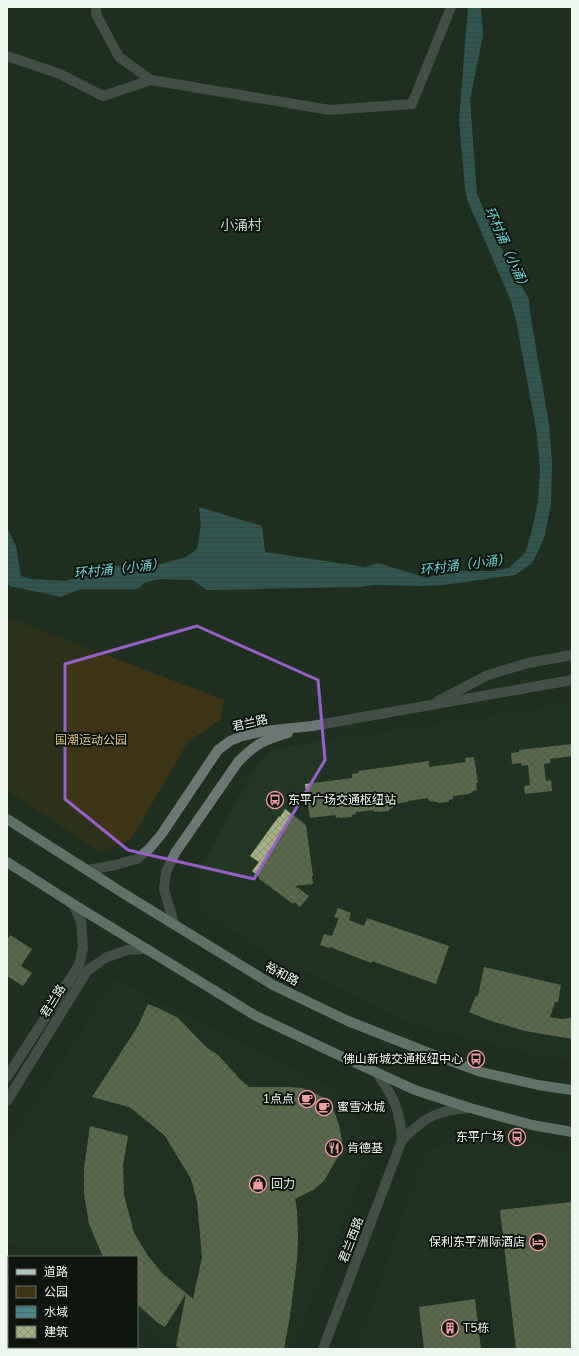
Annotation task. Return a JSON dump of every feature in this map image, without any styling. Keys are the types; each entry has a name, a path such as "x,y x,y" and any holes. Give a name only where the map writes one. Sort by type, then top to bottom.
{"main road":[{"name":"裕和路","path":"7,819 126,895 273,985 348,1021 429,1054 481,1072 538,1085 572,1090"},
{"path":"7,862 256,1016 415,1090 470,1108 532,1125 572,1132"}],"street":[{"path":"96,7 96,14 119,57 151,80 330,110 412,104 451,7"},
{"path":"7,56 60,74 103,96 151,80"},
{"name":"君兰路","path":"428,706 488,675 528,663 572,655"},
{"name":"君兰路","path":"88,870 116,865 137,858 149,849 161,835 218,750 230,741 242,736 264,731 312,726 572,680"},
{"path":"174,924 164,889 166,872 176,853 226,778 249,750 264,741 312,726"},
{"name":"君兰路","path":"7,1077 79,965 83,948 81,921 73,904"},
{"name":"君兰路","path":"7,1101 87,971 105,958 127,950 147,949"},
{"path":"377,1073 391,1093 398,1110 402,1140"},
{"path":"402,1140 418,1125 431,1116 451,1109 470,1108"},
{"name":"君兰西路","path":"323,1349 402,1140"}],"highlighted area":[{"path":"197,626 318,680 325,760 254,879 128,850 65,799 65,664"}],"shaded area":[{"path":"572,703 572,1061 549,1058 406,1022 267,953 201,910 197,875 254,768 273,749"},
{"path":"115,979 334,1090 360,1122 368,1159 291,1349 176,1349 138,1325 138,1256 29,1256 7,1242 7,1146"},
{"path":"463,1137 572,1151 572,1349 357,1349 426,1151"}],"green space":[{"name":"国潮运动公园","path":"7,617 224,700 220,720 187,743 132,838 101,853 7,790"}],"water":[{"name":"环村涌（小涌）","path":"468,7 481,7 483,35 470,100 477,194 507,261 529,299 549,424 552,462 551,503 545,535 531,564 515,575 443,585 422,586 374,585 359,587 206,590 193,580 159,579 144,583 138,589 80,589 61,597 9,586 7,579 7,527 16,546 21,576 31,579 66,581 94,572 109,565 143,568 186,557 197,549 201,525 199,507 262,526 265,552 365,567 378,563 427,578 448,571 494,571 509,568 525,553 538,502 540,470 537,434 516,320 510,299 467,199 465,188 459,120"}],"building":[{"path":"572,744 572,756 550,759 550,763 544,764 546,781 551,780 552,791 525,794 524,786 530,785 528,765 522,766 521,763 512,764 511,753 519,752 519,750"},
{"path":"474,757 478,783 476,783 477,790 468,794 453,796 453,799 449,800 449,802 437,803 429,801 428,798 392,804 393,808 389,809 389,811 374,812 374,810 356,812 356,814 352,815 352,817 341,818 336,818 335,815 310,818 305,784 352,778 352,774 359,773 358,771 429,761 429,767 466,762 465,758"},
{"path":"285,809 306,825 313,884 295,886 309,896 300,907 294,902 293,904 258,878 259,877 252,871 259,862 250,856"},
{"path":"338,908 351,913 349,920 364,926 367,918 449,946 436,984 372,961 371,963 330,947 320,945 324,934 332,936 339,918 334,917"},
{"path":"10,935 32,949 21,966 32,973 23,986 7,976 7,940"},
{"path":"484,967 561,985 558,1002 555,1002 550,1017 561,1019 571,1018 572,1039 525,1031 491,1021 469,1012 476,996 478,996"},
{"path":"148,1004 158,1008 178,1018 206,1047 218,1055 249,1087 302,1088 326,1099 332,1106 339,1125 342,1141 339,1155 324,1181 313,1190 295,1199 298,1239 297,1260 284,1349 181,1349 176,1346 186,1294 165,1327 158,1323 138,1305 138,1256 103,1256 89,1224 84,1194 84,1168 90,1126 128,1136 123,1165 124,1195 134,1233 148,1256 163,1274 193,1299 202,1257 197,1201 191,1179 165,1136 147,1121 129,1107 92,1097 138,1026"},
{"path":"572,1202 572,1349 516,1349 500,1210"},
{"name":"T5栋","path":"475,1299 481,1349 424,1349 419,1307"}],"place":[{"name":"东平广场交通枢纽站","path":"275,800"},
{"name":"佛山新城交通枢纽中心","path":"476,1059"},
{"name":"1点点","path":"307,1099"},
{"name":"蜜雪冰城","path":"324,1107"},
{"name":"东平广场","path":"517,1137"},
{"name":"肯德基","path":"334,1148"},
{"name":"回力","path":"258,1184"},
{"name":"保利东平洲际酒店","path":"538,1242"},
{"name":"T5栋","path":"450,1328"}],"district":[{"name":"小涌村","path":"241,225"}]}
